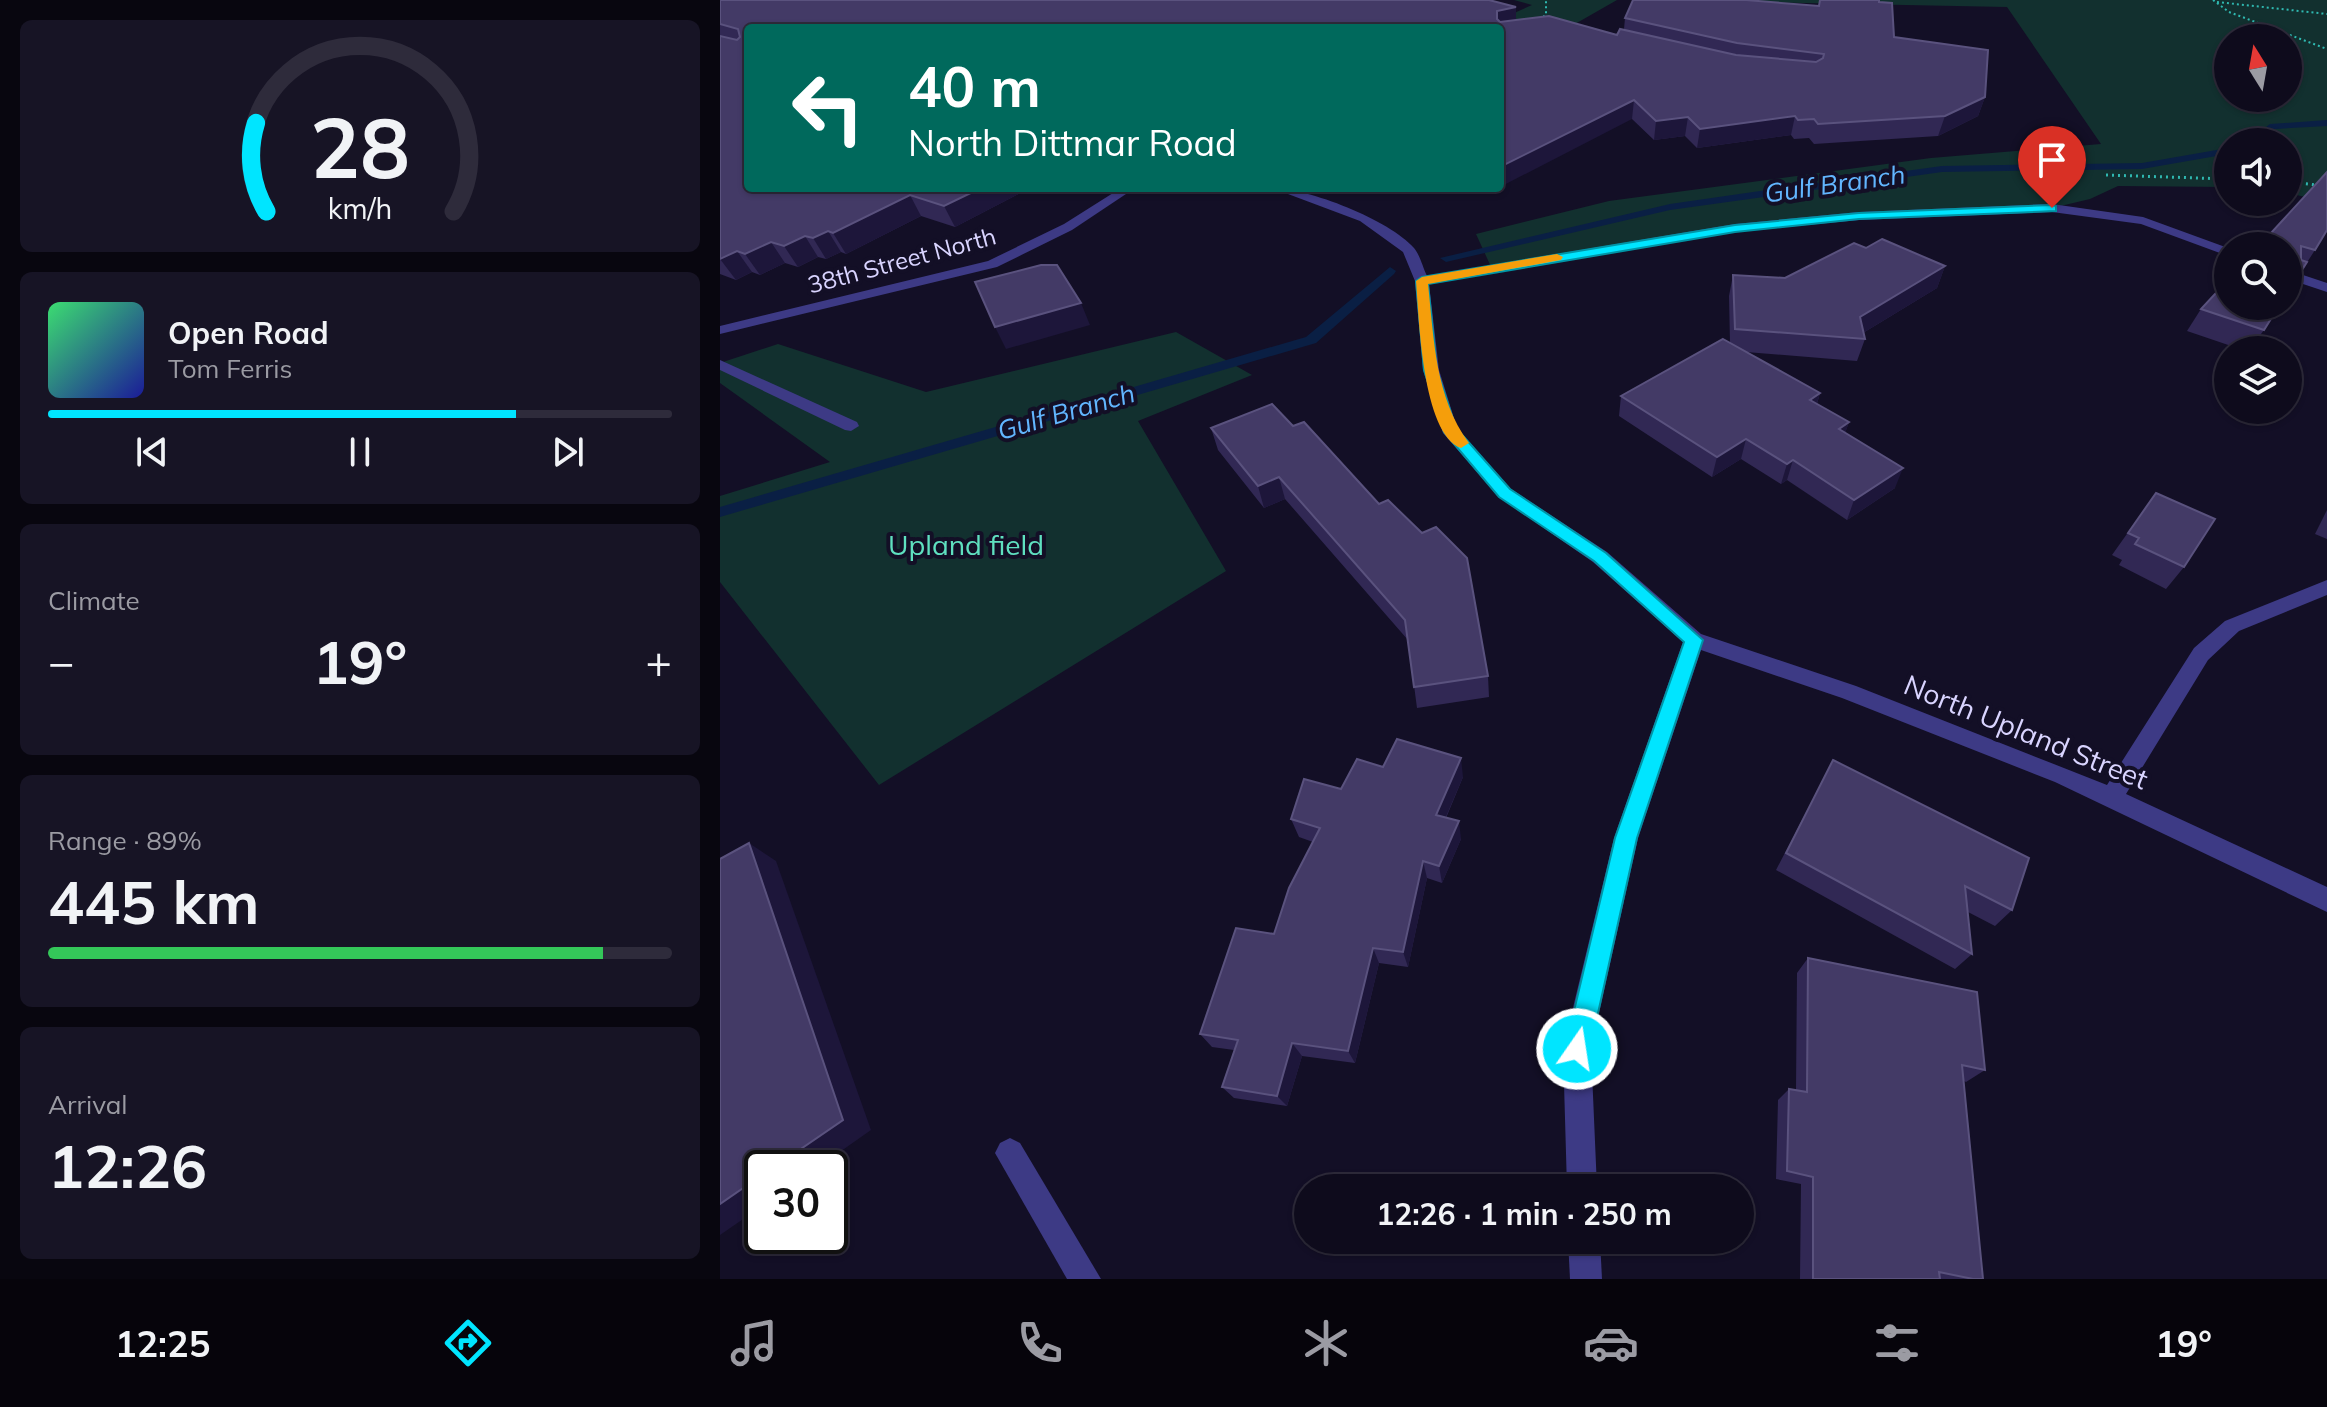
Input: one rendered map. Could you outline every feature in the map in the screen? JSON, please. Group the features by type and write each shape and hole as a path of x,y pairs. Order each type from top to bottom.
{"street":[{"name":"38th Street North","path":"720,330 992,264 1068,227 1123,192"},
{"path":"1289,192 1364,218 1409,250 1422,281 1431,370 1449,429 1505,493 1600,557 1694,640 1626,838 1577,1049 1581,1174"},
{"path":"1422,281 1735,228 1859,216 2039,209 2143,221 2214,247"},
{"path":"2302,279 2327,288"},
{"path":"720,364 851,426"},
{"path":"2111,798 2201,654 2232,626 2327,587"},
{"name":"North Upland Street","path":"1694,640 1864,698 2063,775 2327,900"},
{"path":"1010,1153 1085,1279"},
{"path":"1585,1254 1586,1279"}],"path":[{"path":"1535,27 1546,14 1546,0"},
{"path":"2214,1 2327,14"},
{"path":"2214,1 2229,12 2327,49"},
{"path":"2104,175 2214,179"},
{"path":"2302,183 2327,186"}],"green space":[{"path":"1514,0 1617,0 1568,28 1503,18 1532,5"},
{"path":"1646,0 2327,0 2327,202 2302,196 2302,128 2214,128 2214,187 2118,186 2090,199 2052,208 1859,216 1735,228 1492,269 1476,234 1609,201 1931,158 2101,144 2007,7"},
{"name":"Upland field","path":"1176,332 1252,375 1138,421 1226,571 879,785 720,582 720,496 830,462 720,383 720,363 778,344 926,392"}],"building":[{"path":"720,0 1489,0 1516,7 1497,11 1500,22 1549,16 1617,35 1620,29 1736,55 1816,62 1824,54 1737,43 1625,18 1633,0 1746,0 1819,6 1820,0 1879,0 1892,3 1894,37 1988,50 1985,97 1945,116 1818,124 1814,119 1798,120 1795,116 1700,129 1688,117 1656,121 1634,100 1504,165 1504,24 744,24 744,192 973,192 944,206 910,195 833,233 828,231 813,238 805,236 784,246 771,242 745,254 737,251 720,259 720,36 737,40 740,37 738,29 720,24"},
{"path":"2327,172 2327,230 2315,250 2302,246 2302,232 2272,232 2287,216 2302,216 2302,199"},
{"path":"1882,239 1945,266 1860,317 1865,339 1735,329 1733,275 1785,278 1854,243 1866,248"},
{"path":"1041,265 1057,265 1081,303 995,327 975,282"},
{"path":"2214,295 2214,313 2201,309"},
{"path":"2234,320 2270,320 2264,330"},
{"path":"1723,339 1820,393 1810,400 1849,422 1839,429 1903,468 1854,500 1793,460 1787,464 1746,439 1717,457 1621,396"},
{"path":"1272,404 1293,426 1304,422 1379,504 1388,500 1422,533 1436,527 1467,558 1488,676 1414,687 1405,620 1279,477 1258,486 1211,428"},
{"path":"2156,493 2215,519 2184,567 2135,544 2139,538 2128,533"},
{"path":"1397,739 1461,758 1436,815 1459,821 1439,866 1423,861 1403,952 1373,948 1348,1051 1292,1043 1277,1096 1222,1087 1238,1040 1200,1034 1236,928 1274,934 1289,888 1320,828 1291,819 1304,779 1341,789 1357,759 1383,767"},
{"path":"1833,760 2029,858 2012,910 1965,886 1972,954 1786,853"},
{"path":"749,843 843,1120 799,1150 744,1150 744,1187 720,1204 720,859"},
{"path":"1808,958 1977,992 1985,1070 1962,1065 1983,1279 1939,1272 1940,1279 1813,1279 1813,1177 1787,1171 1789,1089 1807,1092"}],"waterway":[{"name":"Gulf Branch","path":"2270,128 2327,123"},
{"name":"Gulf Branch","path":"1446,258 1670,207 1942,169 2142,166 2214,153"},
{"name":"Gulf Branch","path":"720,512 1311,340 1390,271"}],"slow traffic":[{"path":"1461,443 1449,429 1431,370 1422,281 1557,257"}],"route":[{"path":"1577,1049 1626,838 1694,640 1600,557 1505,493 1449,429 1431,370 1422,281 1735,228 1859,216 2052,208"}]}
